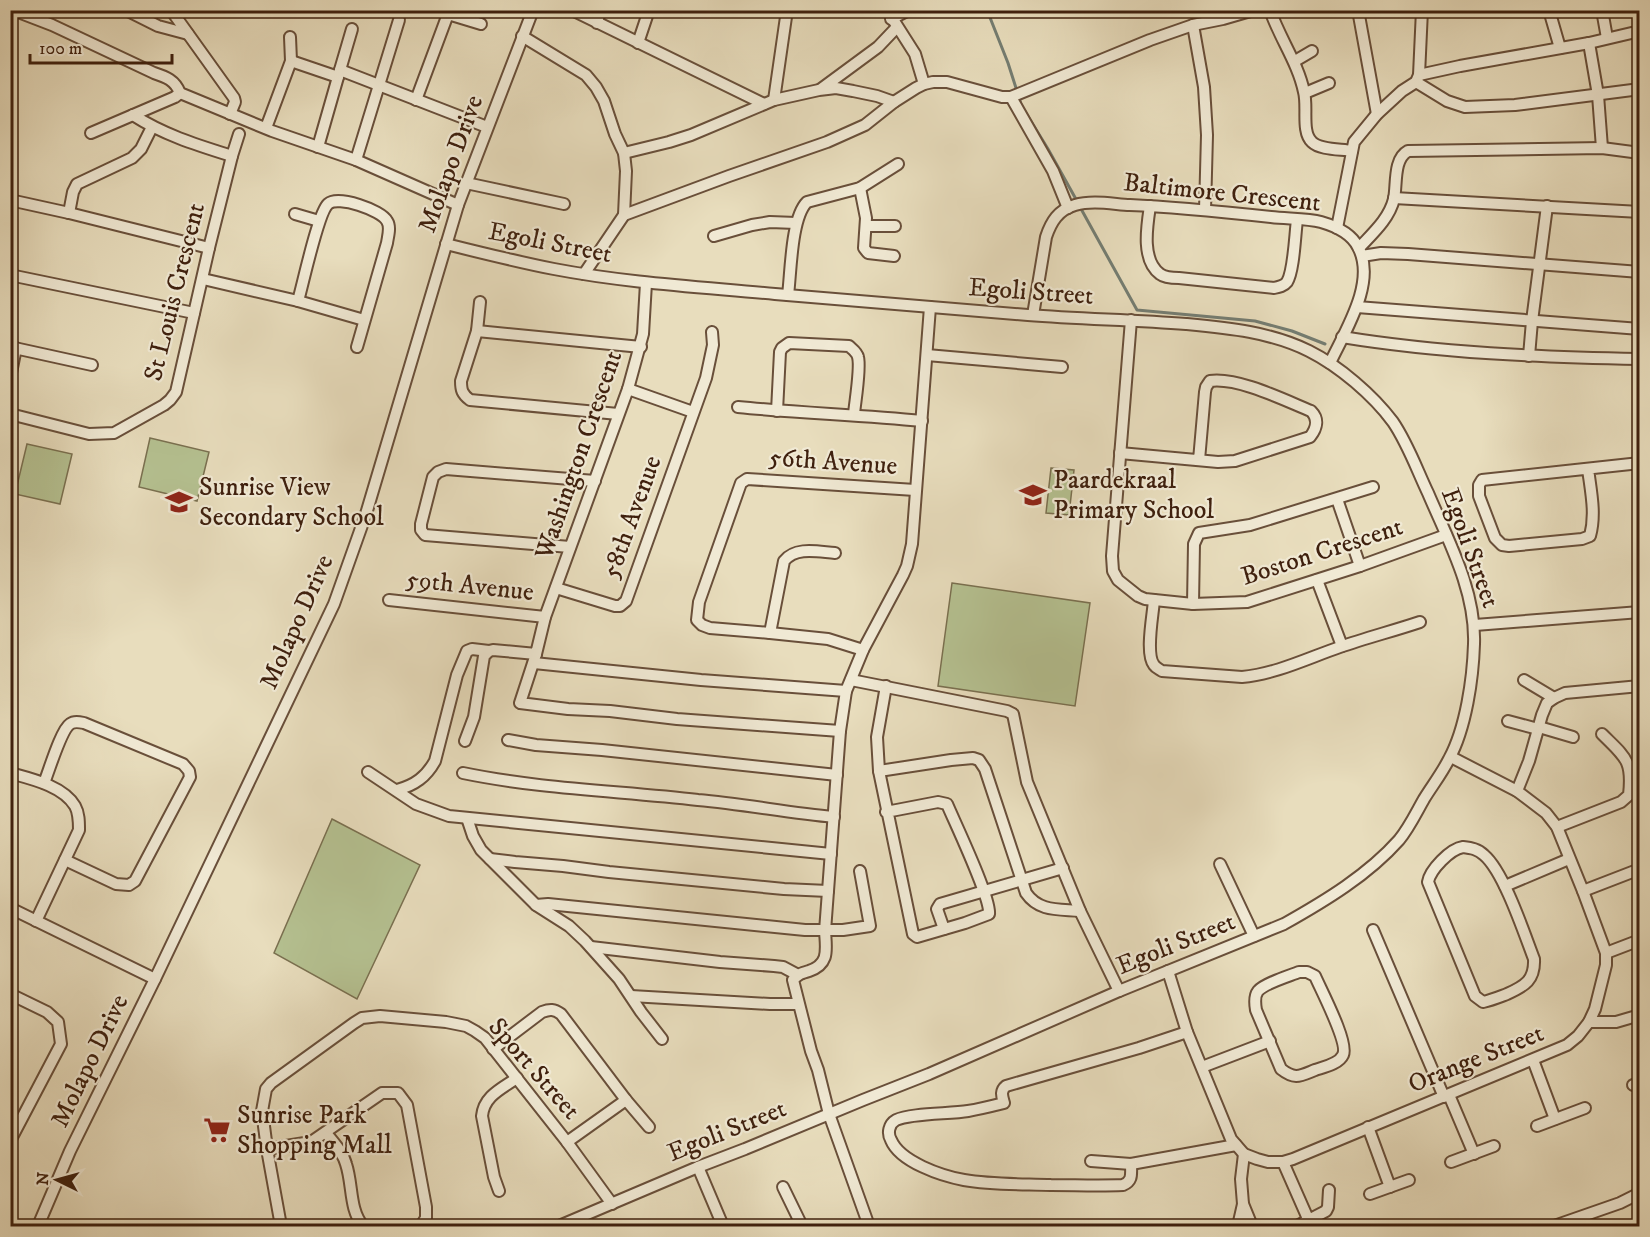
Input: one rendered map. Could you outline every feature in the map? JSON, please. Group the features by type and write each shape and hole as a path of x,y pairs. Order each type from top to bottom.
{"street":[{"path":"13,10 27,13 170,79 177,85 180,93 266,128 356,160 458,205"},
{"path":"126,10 158,26 188,34"},
{"path":"171,10 234,98 235,102 230,114"},
{"name":"Molapo Drive","path":"38,1227 70,1151 334,604 366,514 458,205 533,10"},
{"path":"572,10 638,43 769,102"},
{"path":"597,23 600,10"},
{"path":"638,43 649,10"},
{"path":"769,102 787,10"},
{"path":"819,90 878,47 892,19 909,10"},
{"path":"624,215 827,142 865,125 894,102 924,84 947,82 1002,97 1016,95 1134,46 1222,15 1254,10"},
{"path":"1270,10 1281,38 1294,61 1305,93 1306,134 1313,143 1352,151"},
{"path":"1358,10 1377,114"},
{"path":"1418,79 1422,10"},
{"path":"1549,10 1560,48"},
{"path":"1602,10 1607,39"},
{"path":"416,100 446,12 482,24"},
{"path":"892,19 915,54 924,84"},
{"path":"356,160 399,20"},
{"path":"1193,25 1204,87 1207,135 1205,210"},
{"path":"318,147 352,29"},
{"path":"1337,228 1354,142 1377,114 1418,79 1460,66 1640,32"},
{"path":"522,36 586,75 604,101 624,153 626,171 624,215 584,274"},
{"path":"266,128 291,61 290,37"},
{"path":"1589,43 1598,95 1602,148"},
{"path":"1294,61 1312,51"},
{"path":"291,61 379,86 487,127"},
{"path":"1418,79 1447,100 1465,107 1515,105 1640,89"},
{"path":"1305,93 1329,83"},
{"path":"624,153 691,135 769,102 819,90 844,89 894,102"},
{"path":"91,133 180,93"},
{"path":"1016,95 1070,207 1056,216 1050,225 1033,315"},
{"path":"133,115 152,128 232,156"},
{"path":"69,213 77,184 132,158 141,150 152,128"},
{"name":"St Louis Crescent","path":"10,414 89,434 114,433 170,400 176,392 209,248 239,134"},
{"path":"1330,363 1357,307 1363,281 1364,267 1361,252 1390,211 1401,157 1408,151 1602,148 1640,153"},
{"path":"788,295 796,223 807,202 860,188 898,164"},
{"path":"466,183 564,204"},
{"path":"860,188 866,218 864,248 868,253 894,256"},
{"path":"1394,198 1640,212"},
{"path":"10,200 209,248"},
{"path":"298,302 319,220 327,204 334,200 342,201 378,212 387,220 390,228 357,347"},
{"name":"Baltimore Crescent","path":"1070,207 1085,203 1150,206 1320,222 1347,233 1361,252"},
{"path":"1150,206 1147,228 1148,253 1159,274 1274,288 1282,286 1290,273 1297,220"},
{"path":"1529,356 1547,206"},
{"path":"295,214 319,220"},
{"path":"714,236 752,225 771,222 796,223"},
{"path":"866,226 895,226"},
{"name":"Egoli Street","path":"446,244 544,267 646,283 1033,315 1226,328 1287,342 1330,363 1359,385 1392,421 1408,448 1458,564 1475,625 1474,662 1469,698 1451,757 1401,837 1375,863 1307,912 1284,924 1119,991 929,1074 698,1167 559,1227"},
{"path":"1361,252 1640,272"},
{"path":"10,274 194,313"},
{"path":"203,279 364,320"},
{"name":"Washington Crescent","path":"646,283 641,346 628,389 545,617 535,659 520,703 568,710 610,711 677,719 840,731"},
{"path":"480,302 477,331 461,381 463,393 470,400 618,414"},
{"path":"868,1227 829,1114 818,1070 810,1052 793,980 798,975 818,968 825,957 840,731 846,691 863,650 907,566 912,544 930,307"},
{"path":"1357,307 1640,329"},
{"name":"Boston Crescent","path":"1131,320 1112,556 1113,571 1118,580 1138,596 1154,600 1193,603 1247,602 1360,566 1446,535"},
{"path":"477,331 641,346"},
{"name":"58th Avenue","path":"556,588 615,606 620,606 626,601 706,378 713,345 712,332"},
{"path":"1342,337 1529,356 1640,359"},
{"path":"777,411 780,352 789,342 849,346 855,351 858,365 854,414"},
{"path":"10,378 14,348 92,365"},
{"path":"927,355 1062,367"},
{"path":"1120,453 1218,462 1235,461 1310,437 1317,425 1316,417 1311,411 1260,390 1228,382 1210,381 1204,392 1199,460"},
{"path":"628,389 693,412"},
{"path":"738,407 854,414 922,421"},
{"path":"1588,469 1593,525 1590,536 1582,539 1509,546 1502,545 1495,538 1479,496 1479,485 1482,480 1640,463"},
{"path":"570,547 425,535 421,524 433,477 446,469 595,481"},
{"name":"56th Avenue","path":"863,650 828,639 710,628 697,620 699,602 741,483 747,479 915,490"},
{"path":"1193,603 1194,544 1199,533 1250,525 1373,488"},
{"path":"1337,499 1360,566"},
{"path":"770,633 784,561 788,556 805,551 835,553"},
{"path":"1317,580 1342,646"},
{"name":"59th Avenue","path":"389,600 545,617"},
{"path":"1154,600 1150,650 1154,667 1162,671 1254,676 1420,622"},
{"path":"1475,625 1640,612"},
{"path":"397,790 415,783 430,771 435,761 458,675 467,651 472,649 701,680 846,691"},
{"path":"465,741 477,700 484,657 489,651"},
{"path":"851,680 1013,714 1027,782 1080,911 1119,991"},
{"path":"1524,680 1554,698"},
{"path":"1517,791 1547,703 1565,693 1640,686"},
{"path":"886,687 877,737 879,771 886,812 913,934 917,937 988,914 989,908 984,891 947,804 938,802 886,812"},
{"path":"44,783 63,733 69,725 75,722 84,723 183,764 189,771 190,777 135,881 129,885 116,884 65,860"},
{"path":"1508,722 1573,737"},
{"path":"1557,827 1620,802 1629,795 1628,762 1602,734"},
{"path":"508,740 536,745 837,775"},
{"name":"Orange Street","path":"1283,1162 1567,1046 1589,1022 1595,1009 1606,965 1606,953 1557,827 1546,813 1517,791 1451,757"},
{"path":"879,771 973,758 979,760 985,769 1021,879 1031,901 1038,906 1052,909 1080,911"},
{"path":"368,772 416,804 449,816 831,854"},
{"path":"10,773 44,783 66,796 76,807 79,818 79,830 36,921"},
{"path":"463,773 577,789 697,800 834,817"},
{"path":"467,818 477,845 536,905 568,926 591,947 619,979 662,1039"},
{"path":"1463,846 1484,854 1495,867 1504,886 1534,959 1534,969 1529,981 1520,988 1484,1002 1475,996 1428,882 1429,876 1438,865 1463,846"},
{"path":"490,859 784,889 828,891"},
{"path":"1504,886 1569,859"},
{"path":"1220,864 1254,936"},
{"path":"944,929 937,909 940,904 1063,868"},
{"path":"1583,891 1640,869"},
{"path":"536,905 548,904 805,930 843,930 870,926 860,871"},
{"path":"10,908 155,979"},
{"path":"1373,930 1474,1154"},
{"path":"1606,953 1640,940"},
{"path":"591,947 774,966 798,975"},
{"path":"1168,971 1188,1032 1231,1139 1244,1154 1268,1162 1283,1162 1308,1221"},
{"path":"1299,972 1307,972 1315,976 1342,1035 1345,1049 1343,1056 1337,1062 1299,1077 1289,1076 1281,1069 1270,1041 1256,1010 1255,1000 1258,992 1265,986 1299,972"},
{"path":"10,994 46,1012 58,1022 61,1044 10,1141"},
{"path":"630,996 760,1004 798,1004"},
{"path":"493,1049 542,1012 556,1010 649,1127"},
{"path":"1589,1022 1616,1022 1640,1015"},
{"name":"Sport Street","path":"281,1227 262,1111 266,1089 271,1083 362,1018 380,1016 466,1026 485,1038 567,1142 612,1204"},
{"path":"1131,1164 1131,1179 1124,1185 1005,1184 963,1180 904,1157 895,1148 889,1137 889,1130 891,1124 897,1120 969,1111 1004,1103 1002,1094 1006,1086 1188,1032"},
{"path":"1203,1067 1270,1041"},
{"path":"1533,1060 1556,1119"},
{"path":"500,1191 494,1177 482,1116 483,1107 488,1099 517,1078"},
{"path":"267,1149 311,1142 382,1093 398,1093 407,1105 424,1196 426,1218 422,1227"},
{"path":"567,1142 626,1100"},
{"path":"1537,1126 1585,1108"},
{"path":"1368,1127 1390,1186"},
{"path":"326,1133 346,1163 357,1218 363,1227"},
{"path":"1091,1161 1131,1164 1236,1145"},
{"path":"1451,1162 1494,1146"},
{"path":"1244,1154 1241,1179 1243,1204 1252,1227"},
{"path":"698,1167 723,1227"},
{"path":"1370,1194 1408,1180"},
{"path":"783,1187 802,1227"},
{"path":"1297,1227 1326,1211 1329,1190"},
{"path":"1554,1227 1620,1203 1640,1193"},
{"path":"1238,1227 1243,1204"}],"green space":[{"path":"150,438 209,452 197,501 139,487"},
{"path":"27,444 72,454 60,504 15,494"},
{"path":"1051,468 1074,470 1069,515 1046,513"},
{"path":"952,583 1090,603 1075,706 938,686"},
{"path":"332,819 420,865 357,999 274,953"}],"waterway":[{"path":"987,10 1017,91"},
{"path":"1019,97 1021,105 1077,201"},
{"path":"1080,207 1137,310 1255,321 1292,331 1325,344"}],"place":[{"name":"Paardekraal Primary School","path":"1033,495"},
{"name":"Sunrise View Secondary School","path":"179,502"},
{"name":"Sunrise Park Shopping Mall","path":"217,1130"}]}
